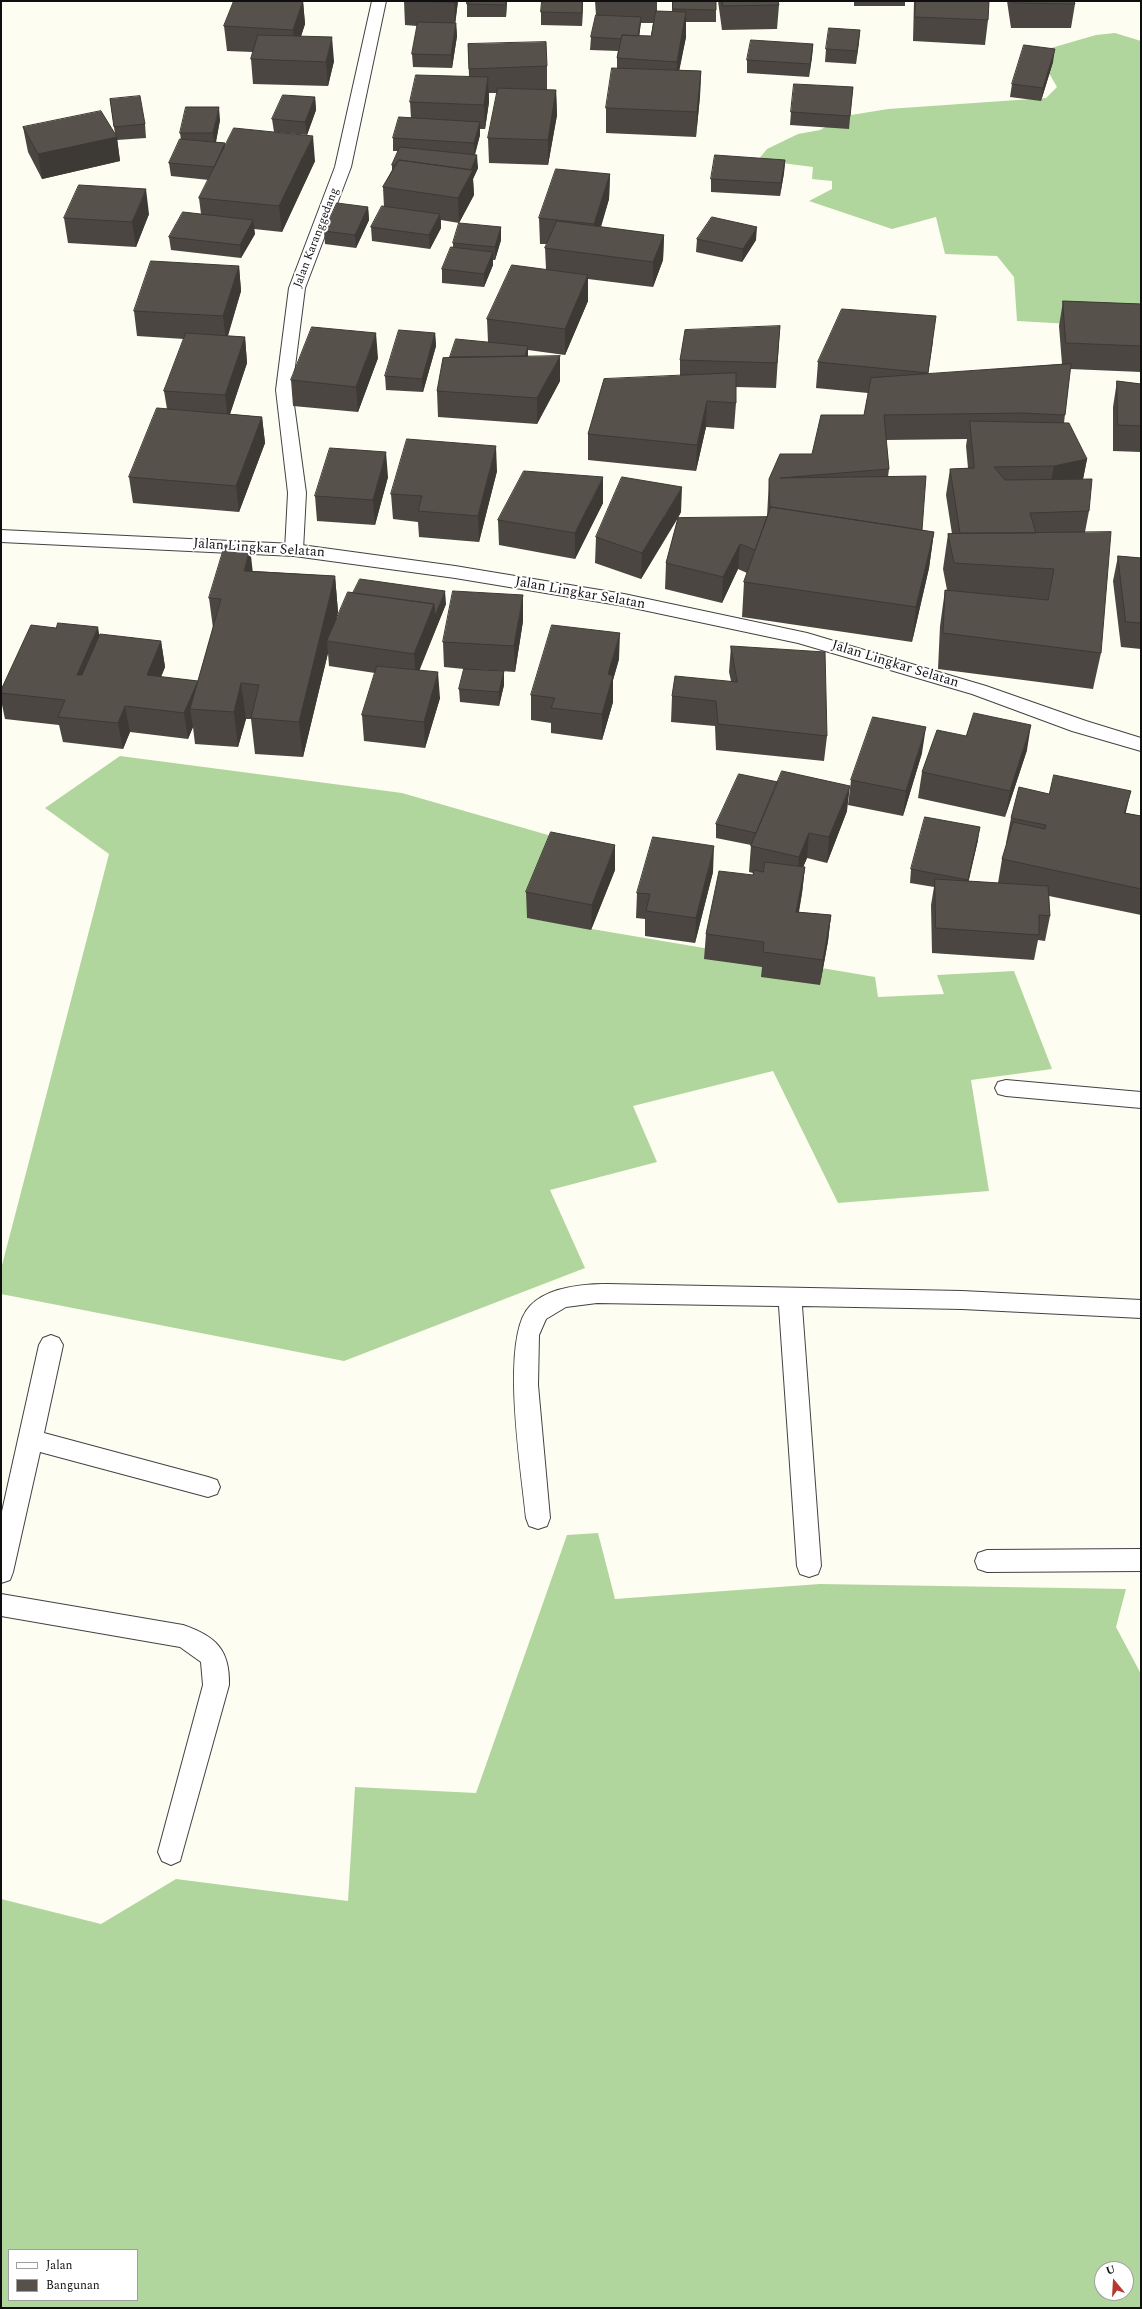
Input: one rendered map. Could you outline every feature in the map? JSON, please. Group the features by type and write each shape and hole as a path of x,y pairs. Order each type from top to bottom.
{"street":[{"name":"Jalan Karanggedang","path":"294,550 297,493 284,390 297,288 343,167 379,1"},
{"name":"Jalan Lingkar Selatan","path":"1,536 294,550 455,572 624,600 800,637 979,690 1079,726 1141,745"},
{"path":"1006,1088 1141,1100"},
{"path":"538,1518 526,1374 526,1344 532,1320 541,1309 560,1300 586,1293 962,1300 1141,1308"},
{"path":"790,1296 809,1566"},
{"path":"1,1572 51,1345"},
{"path":"30,1439 208,1487"},
{"path":"987,1561 1141,1560"},
{"path":"1,1605 183,1636 199,1642 211,1654 216,1663 216,1685 171,1852"}],"green space":[{"path":"1115,33 1141,41 1141,328 1017,321 1014,277 997,256 945,254 936,217 892,229 809,201 832,189 832,181 812,179 813,167 758,160 767,149 798,134 820,130 845,116 888,109 1046,98 1057,87 1039,56 1044,50 1096,35"},
{"path":"120,756 402,793 562,839 527,918 875,977 878,997 944,994 937,975 1014,971 1052,1069 971,1080 989,1191 838,1203 773,1071 633,1106 657,1162 550,1190 585,1268 344,1361 1,1294 1,1269 109,854 45,808"},
{"path":"598,1533 615,1599 820,1584 1126,1589 1116,1627 1141,1674 1141,2308 1,2308 1,1899 101,1924 176,1879 348,1901 355,1787 476,1793 567,1535"}],"building":[{"path":"234,1 303,1 293,30 224,26"},
{"path":"409,1 454,1 454,2"},
{"path":"467,1 506,1 506,5 467,4"},
{"path":"542,1 582,1 582,13 541,12"},
{"path":"673,1 716,1 716,10 673,9"},
{"path":"723,1 778,1 779,5 723,6"},
{"path":"916,1 989,1 988,20 915,17"},
{"path":"1014,1 1074,1 1075,4 1014,3"},
{"path":"656,11 686,12 677,62 617,58 622,35 651,36"},
{"path":"596,15 641,17 638,36 622,35 621,39 591,37"},
{"path":"418,22 456,23 451,55 412,54"},
{"path":"829,28 860,30 857,51 826,49"},
{"path":"258,35 332,37 326,62 251,59"},
{"path":"751,40 813,44 810,64 747,60"},
{"path":"546,42 547,66 469,69 468,44"},
{"path":"1024,45 1055,49 1043,88 1012,84"},
{"path":"612,68 701,71 697,112 606,108"},
{"path":"416,75 488,77 484,105 410,102"},
{"path":"794,84 853,87 850,116 791,112"},
{"path":"498,88 556,90 548,140 488,138"},
{"path":"283,95 315,97 305,122 272,119"},
{"path":"140,96 145,124 114,127 110,99"},
{"path":"186,107 219,107 213,133 180,133"},
{"path":"101,111 117,137 38,154 23,127"},
{"path":"399,117 480,122 474,143 393,138"},
{"path":"234,128 313,136 279,206 199,198"},
{"path":"180,139 225,143 214,167 169,163"},
{"path":"400,147 477,155 471,170 399,160 395,165 392,165"},
{"path":"715,155 785,160 781,183 711,179"},
{"path":"399,160 473,170 458,198 383,187"},
{"path":"556,169 610,174 594,224 539,218"},
{"path":"79,185 146,189 132,222 64,218"},
{"path":"337,203 368,207 355,235 324,231"},
{"path":"382,206 440,214 429,235 371,227"},
{"path":"183,212 253,220 240,245 169,237"},
{"path":"712,217 757,227 743,249 697,239"},
{"path":"557,221 664,235 653,262 545,248"},
{"path":"459,223 501,227 495,247 453,243"},
{"path":"451,247 493,252 484,274 442,269"},
{"path":"151,261 239,266 223,316 134,311"},
{"path":"512,265 588,275 565,329 487,319"},
{"path":"1063,301 1141,304 1141,346 1066,343"},
{"path":"842,309 936,316 928,373 818,362"},
{"path":"780,326 777,363 680,360 685,330"},
{"path":"312,327 376,333 356,387 291,380"},
{"path":"399,330 435,333 422,379 385,376"},
{"path":"186,333 245,337 225,395 164,391"},
{"path":"456,339 528,346 525,356 450,357"},
{"path":"560,356 537,398 437,391 443,358"},
{"path":"1071,364 1065,415 1021,413 884,415 889,469 780,478 926,476 922,530 771,507 770,509 769,479 780,454 812,454 821,415 864,415 871,378"},
{"path":"736,373 736,403 707,401 697,445 588,434 604,379"},
{"path":"1117,381 1141,384 1141,426 1118,425"},
{"path":"157,408 262,417 236,486 129,477"},
{"path":"970,421 1069,423 1087,459 1054,466 994,467 1005,480 1092,479 1089,511 1030,513 1036,533 960,533 950,469 974,468"},
{"path":"407,439 496,446 478,516 418,511 422,496 391,494"},
{"path":"330,448 386,452 373,500 315,496"},
{"path":"524,471 603,477 575,533 498,520"},
{"path":"622,477 682,487 642,553 596,537"},
{"path":"771,507 934,532 916,607 744,582"},
{"path":"767,517 755,550 740,544 723,577 666,563 678,518"},
{"path":"1111,532 1101,653 943,633 945,590 1048,600 1054,569 954,563 948,534"},
{"path":"225,545 250,547 244,571 335,576 299,722 251,718 259,685 241,683 234,712 190,709 221,599 209,598"},
{"path":"1118,556 1141,558 1141,623 1126,622"},
{"path":"360,579 445,591 435,616 434,604 353,593"},
{"path":"453,591 523,595 514,646 443,642"},
{"path":"348,592 434,604 414,654 327,641"},
{"path":"58,623 98,627 77,675 82,675 100,634 161,641 147,675 198,681 184,713 125,706 118,723 58,717 65,700 1,693 1,690 31,625 56,628"},
{"path":"552,625 620,633 608,674 613,676 602,714 551,708 555,698 531,695"},
{"path":"731,646 825,652 827,736 718,724 716,701 672,696 675,676 737,682"},
{"path":"377,666 438,672 424,722 362,715"},
{"path":"464,669 504,671 499,692 459,689"},
{"path":"974,713 1031,725 1010,791 922,772 937,730 966,736"},
{"path":"873,717 926,727 906,791 851,780"},
{"path":"782,771 850,786 829,837 809,833 799,857 751,846"},
{"path":"739,774 778,782 756,833 716,824"},
{"path":"1054,775 1131,791 1124,813 1141,816 1141,889 1002,859 1013,822 1045,829 1046,825 1011,818 1019,787 1049,794"},
{"path":"925,817 980,827 968,880 911,869"},
{"path":"551,832 615,845 592,905 526,892"},
{"path":"653,837 714,846 696,918 646,911 650,894 637,893"},
{"path":"765,862 805,867 796,912 831,915 823,960 763,952 764,942 706,934 719,871 753,875 754,870 763,872"},
{"path":"935,879 1048,886 1050,916 1039,915 1039,935 936,928"}]}
